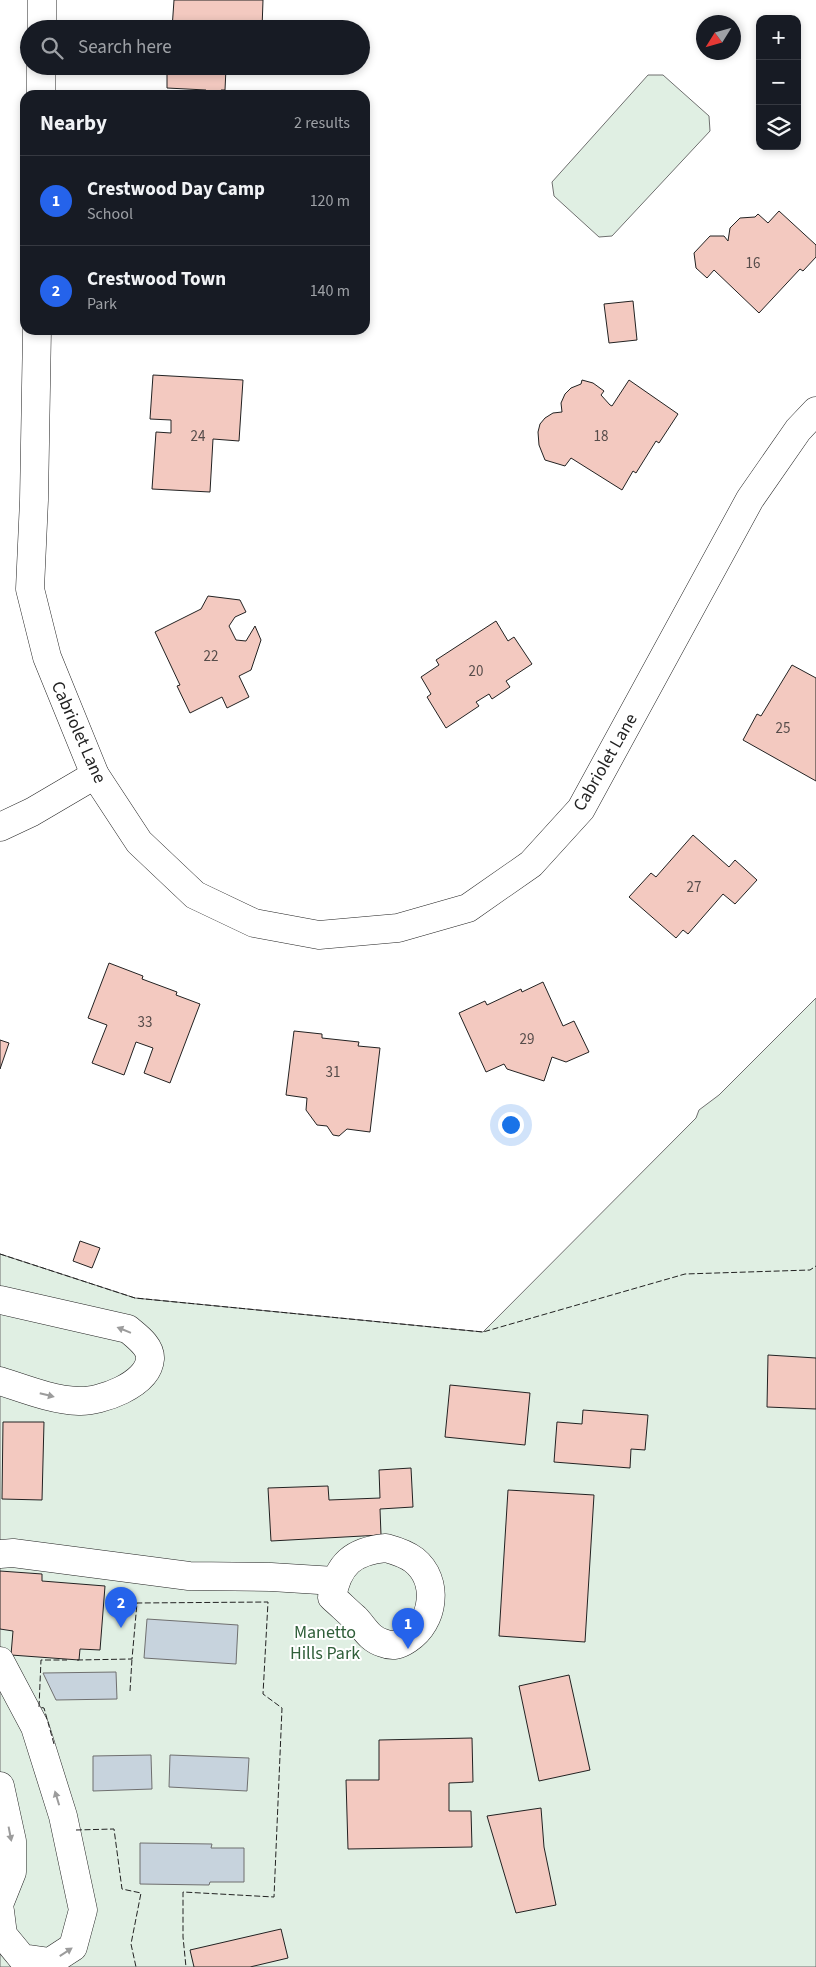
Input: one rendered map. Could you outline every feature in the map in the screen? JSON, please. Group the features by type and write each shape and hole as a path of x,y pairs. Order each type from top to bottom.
{"street":[{"path":"42,0 42,20"},
{"path":"41,75 41,90"},
{"name":"Cabriolet Lane","path":"37,335 34,500 30,589 47,657 95,775 139,842 195,896 254,923 319,935 398,928 468,908 531,864 581,809 750,499 798,430 816,411"},
{"path":"0,827 32,812 95,775"},
{"path":"0,1300 128,1329 144,1343 150,1357 148,1367 138,1379 119,1392 101,1398 79,1401 48,1396 0,1381"},
{"path":"0,1554 13,1554 189,1576 271,1576 335,1581"},
{"path":"0,1661 35,1727 63,1816 83,1910 73,1947 50,1962 22,1958 3,1936 0,1911"},
{"path":"0,1786 12,1841 12,1872 0,1902"}],"green space":[{"path":"648,75 663,75 709,116 710,131 612,236 599,237 554,196 552,182"},
{"name":"Manetto Hills Park","path":"816,998 816,1967 0,1967 0,1254 135,1298 483,1332 696,1118 699,1110 719,1095"}],"shaded area":[{"path":"147,1619 238,1625 236,1664 144,1658"},
{"path":"116,1672 117,1699 56,1700 43,1673"},
{"path":"151,1755 152,1789 93,1791 93,1756"},
{"path":"170,1755 249,1758 247,1791 169,1787"},
{"path":"140,1843 212,1844 211,1848 244,1848 244,1882 210,1882 209,1885 140,1884"}],"building":[{"path":"174,0 263,0 262,20 173,20"},
{"path":"167,75 226,75 225,90 167,88"},
{"path":"779,211 816,245 816,257 803,271 800,269 759,313 714,270 707,278 696,268 694,253 710,236 724,236 728,241 730,228 740,218 755,217 758,214 768,223"},
{"path":"633,301 637,340 609,343 604,304"},
{"path":"153,375 243,380 239,441 213,439 210,492 152,489 156,432 171,433 171,420 150,419"},
{"path":"582,380 593,383 604,391 601,395 612,406 629,380 678,414 659,443 656,441 636,473 633,471 622,490 571,458 565,466 545,460 539,445 538,432 540,424 553,413 562,412 561,403 565,394 571,388 581,384"},
{"path":"208,596 240,600 246,612 235,617 229,626 236,640 246,641 255,626 261,640 251,670 239,676 249,697 227,708 222,697 190,713 177,686 180,685 155,632 201,609"},
{"path":"496,621 508,641 514,637 532,664 506,681 510,687 492,699 489,694 476,702 479,706 446,728 427,697 431,694 421,677 439,665 436,660"},
{"path":"792,665 816,678 816,781 743,740 757,714 761,716"},
{"path":"693,835 729,867 735,860 757,880 735,904 723,894 688,934 683,930 676,938 629,897 651,873 656,877"},
{"path":"109,963 143,976 142,979 177,992 176,995 200,1004 170,1083 144,1073 153,1048 136,1042 124,1075 92,1063 107,1025 88,1018"},
{"path":"543,982 563,1026 574,1021 589,1052 566,1062 552,1057 544,1081 507,1069 504,1064 486,1072 459,1013 485,1001 487,1005 521,989 522,992"},
{"path":"294,1031 322,1034 322,1038 359,1042 358,1046 380,1048 370,1132 347,1129 339,1136 333,1135 327,1126 317,1125 306,1110 307,1098 286,1095"},
{"path":"0,1040 9,1043 0,1069"},
{"path":"80,1241 100,1248 92,1268 73,1261"},
{"path":"768,1355 816,1358 816,1409 767,1407"},
{"path":"450,1385 530,1393 525,1445 445,1437"},
{"path":"583,1410 648,1415 645,1450 631,1449 630,1468 554,1462 557,1422 582,1424"},
{"path":"3,1422 44,1422 42,1500 2,1499"},
{"path":"411,1468 413,1507 380,1509 381,1535 271,1541 268,1488 328,1486 329,1500 380,1498 379,1470"},
{"path":"508,1490 594,1495 585,1642 499,1636"},
{"path":"0,1571 42,1574 42,1581 105,1586 100,1650 80,1649 79,1660 11,1655 13,1631 0,1629"},
{"path":"569,1675 590,1770 539,1781 519,1686"},
{"path":"472,1738 473,1782 449,1783 449,1811 471,1811 472,1847 348,1849 346,1780 379,1780 379,1740"},
{"path":"541,1808 544,1847 556,1905 516,1913 487,1816"},
{"path":"281,1929 288,1958 250,1967 194,1967 190,1950"}],"fence":[{"path":"0,1254 135,1298 483,1332 685,1274 810,1270 816,1266"},
{"path":"77,1660 132,1659 137,1603 268,1602 263,1694 282,1708 274,1897 183,1892 183,1937 186,1967"},
{"path":"130,1691 132,1659"},
{"path":"54,1744 44,1708 39,1707 41,1660 67,1660"},
{"path":"76,1830 114,1829 122,1889 141,1893 131,1944 136,1967"}],"place":[{"name":"Crestwood Town","path":"121,1628"},
{"name":"Crestwood Day Camp","path":"408,1649"}]}
